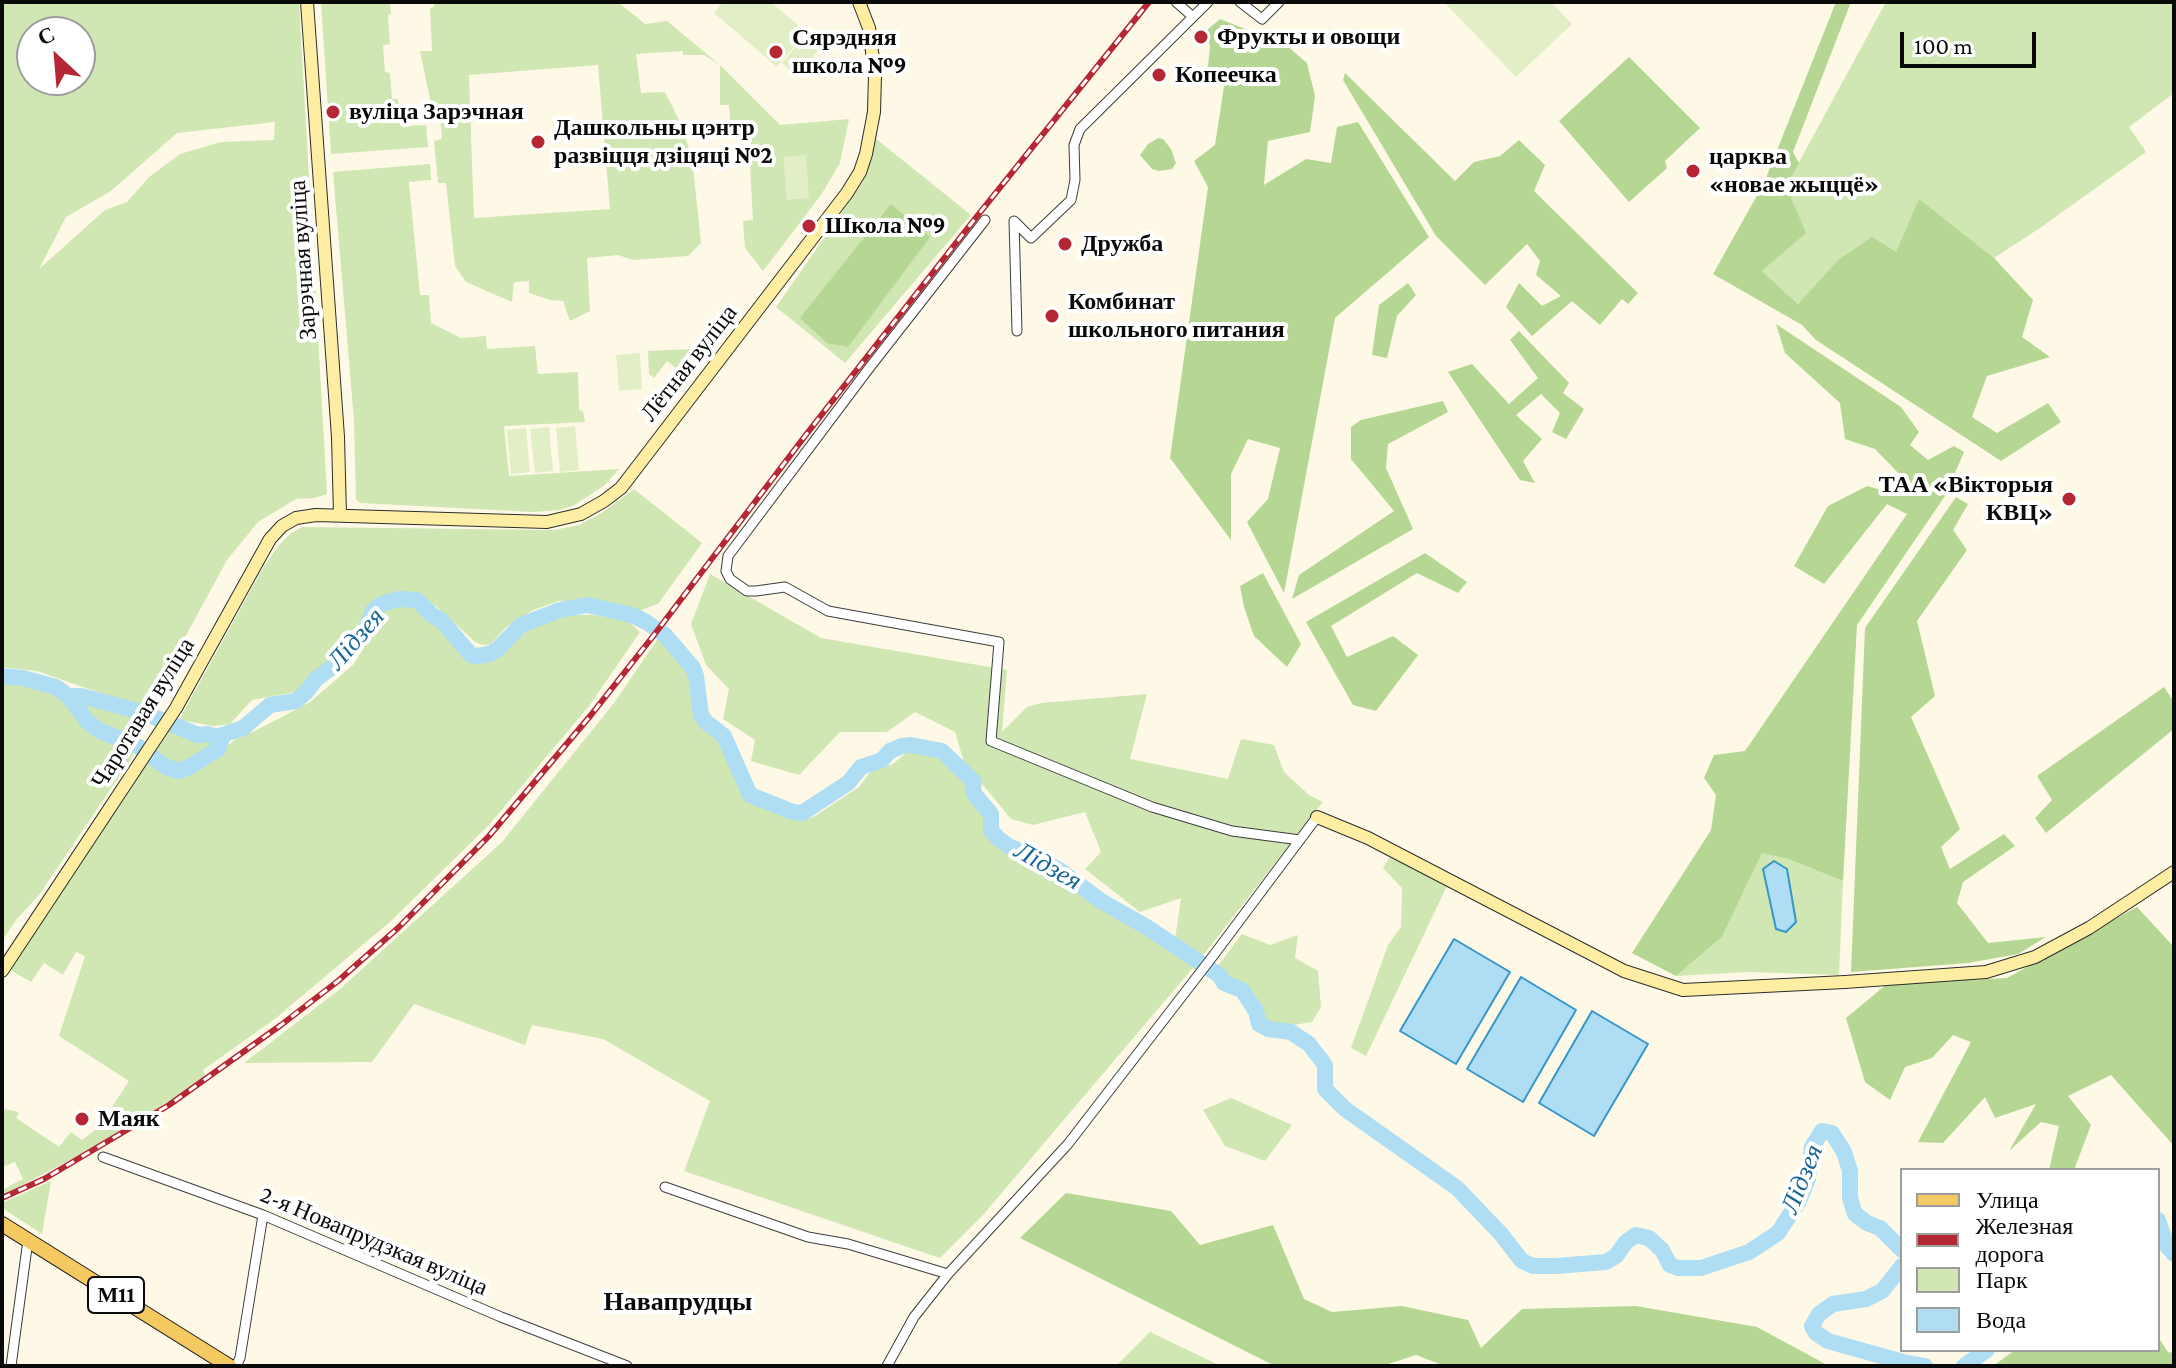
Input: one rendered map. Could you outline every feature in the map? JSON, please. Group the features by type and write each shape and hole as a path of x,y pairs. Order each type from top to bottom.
{"main road":[{"name":"М11","path":"2,1224 229,1366"}],"street":[{"name":"Зарэчная вуліца","path":"307,2 338,437 340,515"},
{"name":"Лётная вуліца","path":"340,515 547,522 581,514 621,488 860,172 874,112 875,75 869,28 859,2"},
{"path":"1176,2 1193,17"},
{"path":"1017,331 1014,221 1031,238 1071,200 1075,180 1074,145 1080,129 1208,2"},
{"path":"1240,2 1262,19 1279,2"},
{"path":"985,220 728,556 726,571 730,579 747,591 785,587 828,611 999,642 991,741 1152,807 1232,831 1300,840"},
{"name":"Чаротавая вуліца","path":"2,971 176,708 270,539 282,526 296,518 340,515"},
{"path":"887,1366 914,1317 948,1274 1068,1144 1317,817 1368,838 1624,971 1683,990 1986,972 2035,957 2089,928 2174,872"},
{"name":"2-я Новапрудзкая вуліца","path":"103,1157 263,1215 501,1317 627,1366"},
{"path":"665,1187 808,1237 848,1244 948,1274"},
{"path":"236,1366 240,1358 263,1215"},
{"path":"11,1366 28,1240"}],"green space":[{"path":"2,2 299,2 327,494 296,499 258,522 227,560 146,709 37,671 2,667","holes":["275,122 274,140 221,142 180,154 149,177 127,202 105,210 39,269 66,217 111,191 177,133"]},
{"path":"321,2 390,2 390,44 383,45 385,72 390,73 392,99 398,99 400,126 426,125 428,147 331,154"},
{"path":"434,2 618,2 645,24 667,21 720,65 704,55 683,55 683,51 636,54 641,93 665,92 680,122 692,157 701,243 688,256 633,260 618,255 587,258 590,311 570,321 563,301 529,293 529,281 514,282 512,302 466,282 455,266 446,183 438,183 434,141 442,139 439,104 431,104 420,51 432,51 430,8 434,7","holes":["598,65 610,209 474,218 469,75"]},
{"path":"723,2 771,2 806,32 777,67 714,13"},
{"path":"1444,2 1551,2 1572,24 1516,77"},
{"path":"1836,2 1851,2 1793,152 1799,163 1786,186 1806,233 1762,271 1798,304 1838,260 1872,237 1896,252 1919,199 1994,258 2033,300 2022,337 2050,357 1987,376 1972,417 1997,433 2048,403 2061,422 2001,461 1816,340 1802,325 1713,274 1764,183"},
{"path":"1886,2 2174,2 2174,93 2129,127 2146,152 1994,258 1919,200 1896,253 1838,260 1798,304 1762,271 1805,233 1786,186"},
{"path":"1220,19 1286,45 1307,63 1315,96 1310,132 1268,141 1264,185 1306,159 1331,163 1337,127 1358,122 1429,237 1335,318 1284,593 1247,522 1268,499 1280,448 1248,439 1231,474 1231,540 1170,458 1208,187 1194,161 1215,145 1225,80 1207,77 1210,46 1206,31"},
{"path":"803,38 818,51 797,76 782,63"},
{"path":"1629,57 1700,128 1665,161 1667,168 1629,202 1559,121"},
{"path":"720,65 780,125 849,119 840,163 821,195 763,271 745,248 743,221 753,220 750,165 742,165 740,135 731,135 729,105 720,105"},
{"path":"1345,73 1455,181 1474,162 1500,156 1519,140 1545,165 1534,191 1638,293 1628,304 1622,299 1600,325 1572,301 1532,336 1506,307 1519,283 1542,306 1561,296 1536,275 1540,261 1527,244 1485,285 1436,236 1343,80"},
{"path":"875,138 971,215 845,363 776,307 863,182"},
{"path":"1158,138 1163,139 1171,149 1176,163 1172,169 1152,169 1140,155 1148,144"},
{"path":"806,155 809,198 787,200 783,157"},
{"path":"430,164 431,180 409,182 420,295 429,295 431,323 461,338 486,336 487,349 535,346 538,374 578,372 579,410 583,411 585,422 504,426 509,476 619,469 605,485 573,506 533,512 360,503 356,499 354,420 333,172"},
{"path":"891,204 930,237 848,347 827,343 800,318"},
{"path":"1408,283 1416,295 1397,316 1387,358 1372,355 1379,305"},
{"path":"1776,324 1901,407 1919,432 1910,445 1928,460 1954,446 1964,452 1945,496 1857,625 1843,881 1788,859 1762,853 1722,937 1676,976 1632,953 1711,830 1716,795 1704,778 1714,755 1745,751 1907,514 1887,504 1824,584 1794,566 1828,506 1867,486 1892,493 1906,481 1875,449 1845,439 1840,403 1785,353"},
{"path":"1519,331 1569,383 1563,393 1584,409 1566,439 1552,432 1560,413 1541,394 1516,415 1542,439 1523,461 1535,483 1520,480 1448,372 1472,364 1509,404 1538,378 1510,340"},
{"path":"714,348 683,388 669,378 676,368 667,361 654,378 649,374 648,351"},
{"path":"640,353 642,389 619,391 616,355"},
{"path":"1443,401 1448,412 1388,444 1386,468 1413,529 1292,599 1299,575 1394,511 1351,459 1351,427 1361,420"},
{"path":"575,426 579,470 560,472 556,428"},
{"path":"549,427 553,471 535,473 530,429"},
{"path":"526,428 530,472 511,474 507,430"},
{"path":"634,489 702,543 658,604 639,611 592,601 559,601 533,610 505,628 491,644 483,645 475,642 437,607 419,597 404,593 382,597 367,610 339,652 295,692 252,700 230,724 214,726 179,720 263,568 278,546 302,527 554,530 579,525 602,513"},
{"path":"1956,497 1968,504 1953,530 1967,550 1917,621 1935,696 1911,717 1960,829 1941,847 1950,869 2004,834 2015,846 1963,882 1957,903 1988,943 2046,937 2018,954 1968,963 1851,972 1865,628"},
{"path":"1425,553 1467,582 1458,593 1417,573 1331,626 1347,657 1393,636 1418,655 1376,711 1353,705 1306,622"},
{"path":"1263,573 1301,644 1287,667 1254,636 1244,607 1240,586"},
{"path":"710,574 821,638 1007,670 1002,732 1027,707 1041,703 1147,694 1130,759 1228,779 1241,739 1274,745 1284,772 1309,795 1323,802 1197,963 983,1215 940,1258 684,1171 710,1101 603,1039 532,1025 525,1045 414,1004 372,1062 244,1063 340,989 502,842 614,703 659,637 690,669 702,717 721,735 734,756 747,796 804,820 859,787 871,771 893,764 907,752 948,758 968,779 976,801 989,812 990,830 997,840 1007,848 1033,858 1100,905 1174,946 1181,898 1140,912 1085,869 1101,852 1085,812 1033,825 1011,819 964,762 955,732 915,712 887,732 840,732 799,775 751,761 755,740 723,719 729,689 706,665 691,624"},
{"path":"405,604 430,616 472,659 498,655 539,622 562,615 594,615 628,621 640,632 589,706 489,825 391,921 276,1018 203,1070 206,1077 111,1138 2,1196 2,1190 23,1179 15,1162 2,1167 2,1118 5,1109 19,1112 16,1118 59,1147 71,1132 82,1140 98,1128 129,1081 59,1036 85,956 76,952 63,975 44,963 31,982 12,971 80,860 148,762 158,770 184,776 240,736 310,702 354,664 387,607"},
{"path":"2,680 54,691 66,698 95,735 135,749 39,895 2,941"},
{"path":"2164,687 2174,702 2174,729 2046,833 2035,818 2052,800 2037,776"},
{"path":"81,699 146,718 133,739 84,710"},
{"path":"171,728 198,737 220,739 215,747 190,764 178,768 154,754"},
{"path":"1762,853 1788,859 1843,881 1839,975 1748,972 1676,976 1722,937"},
{"path":"1392,854 1448,884 1366,1056 1351,1048 1388,945 1401,927 1402,888 1383,868"},
{"path":"2137,907 2174,947 2174,1146 2111,1075 2068,1096 2091,1125 2075,1168 2049,1168 2059,1126 2041,1122 2009,1151 2036,1104 1995,1118 1985,1097 1943,1143 1918,1142 1971,1042 1953,1035 1932,1058 1905,1067 1890,1100 1865,1082 1846,1018 1887,984 2007,978"},
{"path":"1242,934 1270,945 1298,935 1295,958 1318,971 1321,1007 1312,1022 1268,1029 1259,1024 1256,1011 1242,990 1224,983 1214,971"},
{"path":"1231,1098 1292,1125 1265,1161 1225,1146 1203,1110"},
{"path":"51,1181 42,1234 2,1208 2,1203"},
{"path":"1066,1193 1171,1211 1200,1245 1273,1225 1304,1299 1332,1312 1402,1306 1468,1320 1481,1348 1522,1309 1636,1306 1757,1327 1829,1366 1445,1366 1416,1355 1382,1366 1275,1366 1020,1238"},
{"path":"1150,1332 1221,1366 1116,1366"},
{"path":"2160,1340 2168,1352 2174,1353 2174,1366 1993,1366 2012,1352 2160,1352"}],"water":[{"path":"1774,861 1787,869 1796,922 1786,932 1776,929 1763,869"},
{"path":"1454,939 1510,972 1456,1064 1400,1031"},
{"path":"1521,977 1576,1010 1523,1102 1467,1069"},
{"path":"1592,1011 1648,1044 1594,1136 1539,1103"}],"waterway":[{"name":"Лідзея","path":"2,676 56,687 68,696 81,696 142,712 198,735 216,737 243,728 270,705 296,701 316,679 339,662 365,629 373,611 388,602 417,600 441,620 471,655 477,656 497,650 521,625 560,610 587,605 632,615 665,635 693,668 701,715 724,736 750,795 802,813 848,783 861,767 882,760 890,751 911,745 942,751 974,782 975,795 991,814 991,831 999,839 1058,869 1101,901 1219,975 1224,983 1242,990 1256,1011 1259,1024 1268,1029 1291,1032 1309,1044 1325,1065 1325,1089 1345,1109 1457,1188 1522,1261 1533,1266 1606,1262 1636,1235 1649,1238 1662,1250 1670,1265 1678,1268 1701,1268 1749,1252 1778,1233 1799,1201 1808,1179 1812,1147 1822,1131 1832,1133 1844,1152 1850,1171 1850,1198 1855,1214 1880,1228 1900,1248"},
{"path":"68,696 88,722 100,731 136,745 166,767 179,771 218,749 223,736"},
{"name":"Лідзея","path":"2160,1226 2167,1246 2174,1254"},
{"name":"Лідзея","path":"1900,1268 1882,1291 1866,1299 1833,1304 1819,1314 1812,1326 1828,1341 1925,1366"},
{"name":"Лідзея","path":"1964,1366 1984,1352"}],"railway":[{"path":"2,1198 44,1179 169,1105 281,1025 338,981 398,928 489,836 591,715 974,220 1149,2"}],"place":[{"name":"Фрукты и овощи","path":"1201,37"},
{"name":"Сярэдняя школа №9","path":"776,52"},
{"name":"Копеечка","path":"1159,75"},
{"name":"вуліца Зарэчная","path":"333,112"},
{"name":"Дашкольны цэнтр развіцця дзіцяці №2","path":"538,142"},
{"name":"царква «новае жыццё»","path":"1693,171"},
{"name":"Школа №9","path":"809,226"},
{"name":"Дружба","path":"1065,244"},
{"name":"Комбинат школьного питания","path":"1052,316"},
{"name":"ТАА «Вікторыя КВЦ»","path":"2069,499"},
{"name":"Маяк","path":"82,1119"}],"district":[{"name":"Навапрудцы","path":"678,1302"}]}
